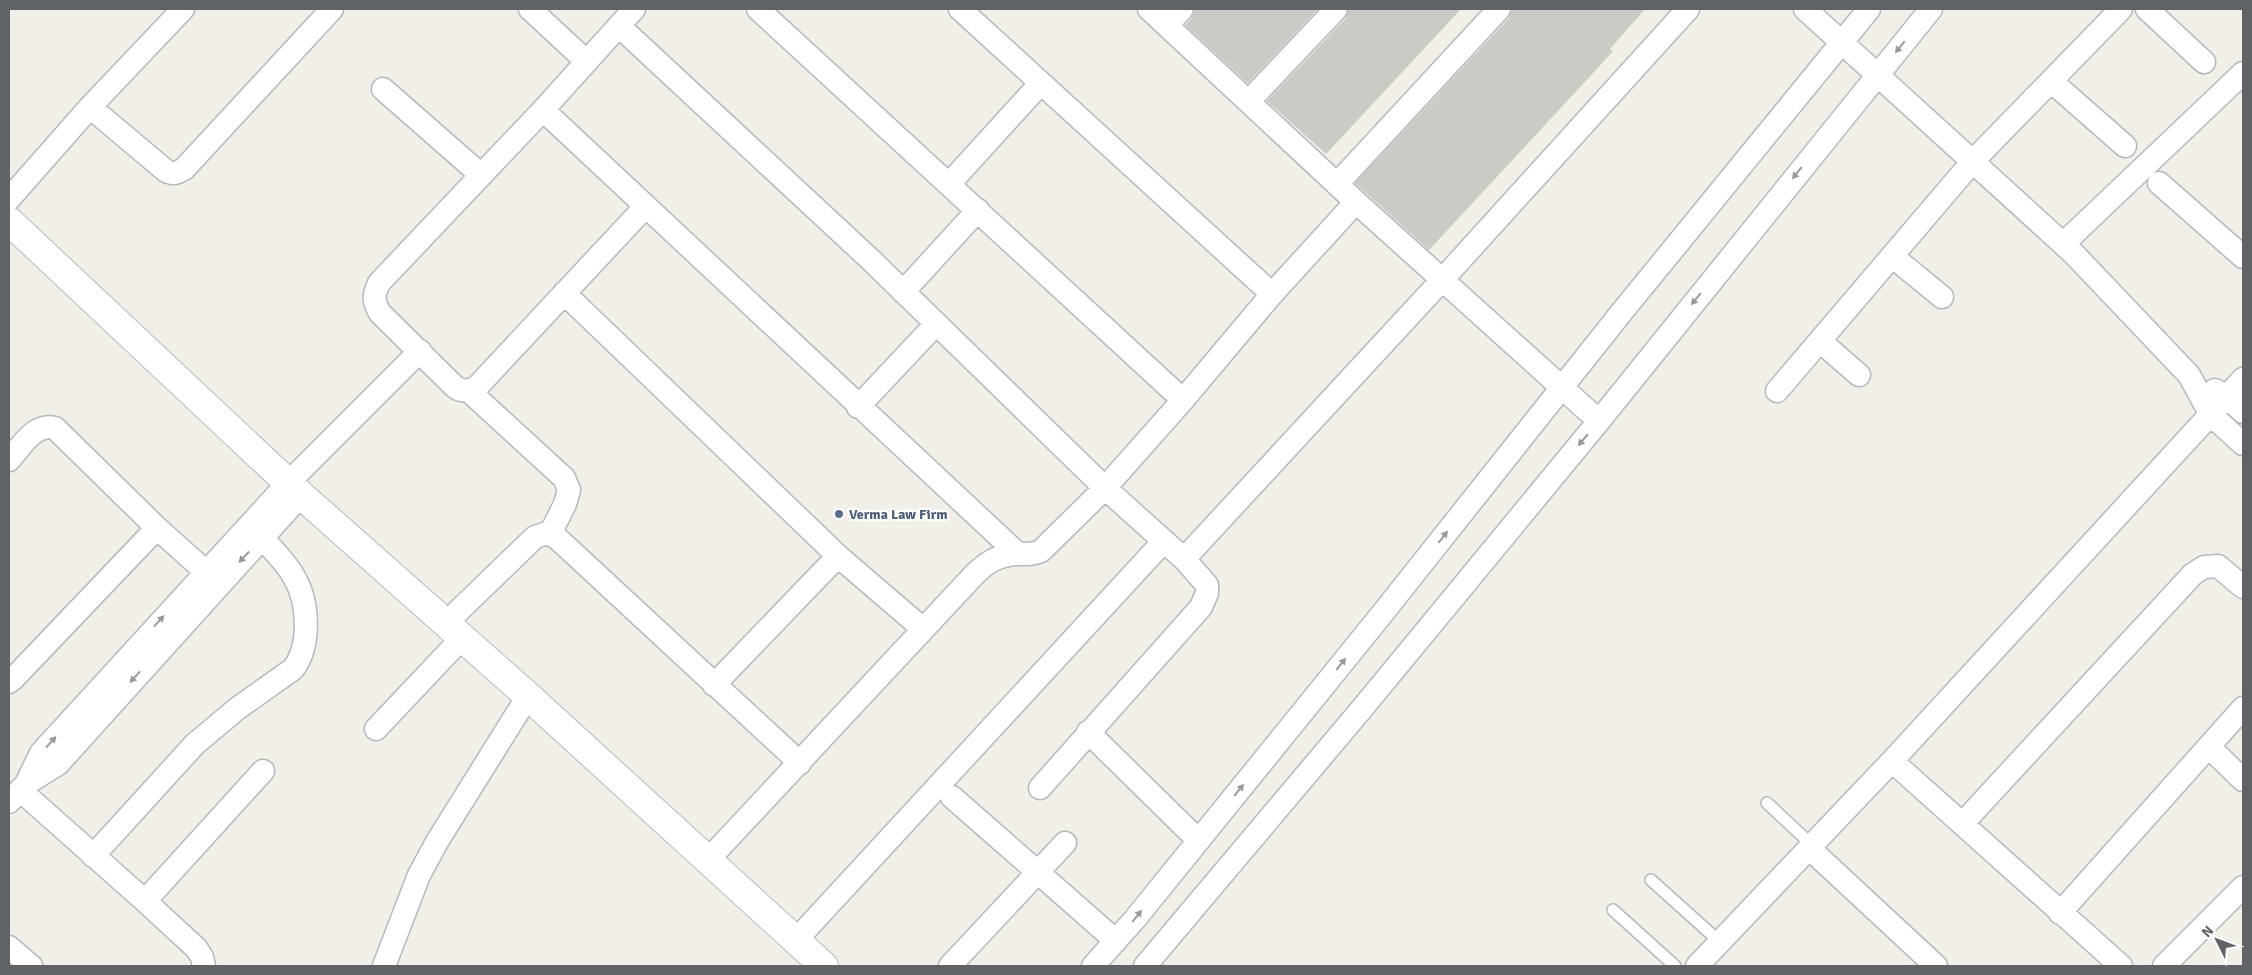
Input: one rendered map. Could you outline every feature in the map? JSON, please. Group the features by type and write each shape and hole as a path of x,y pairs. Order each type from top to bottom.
{"street":[{"path":"9,199 90,107 183,9"},
{"path":"90,107 166,172 178,173 184,169 332,9"},
{"path":"530,9 586,61"},
{"path":"634,9 543,110 379,283 374,294 374,302 380,313 458,390 470,391 476,388 645,207"},
{"path":"758,9 1183,400"},
{"path":"960,9 1272,294"},
{"path":"1149,9 1356,202 1599,421"},
{"path":"1166,25 1182,9"},
{"path":"1249,101 1336,9"},
{"path":"1337,184 1499,9"},
{"path":"1184,559 1442,280 1688,9"},
{"path":"1805,9 1841,44 1878,75 2063,244 2189,375 2211,415 2243,444"},
{"path":"1093,966 1389,606 1562,387 1869,9"},
{"path":"1145,966 1365,705 1599,421 1931,9"},
{"path":"1777,391 1973,161 2121,9"},
{"path":"2147,9 2204,62"},
{"path":"619,26 903,292 1104,488 1184,559 1207,585 1207,593 1201,607 1040,788"},
{"path":"2050,81 2125,146"},
{"path":"949,184 1040,84"},
{"path":"2063,244 2238,86"},
{"path":"383,89 481,175"},
{"path":"543,110 858,407 1018,554"},
{"path":"2159,183 2243,257"},
{"path":"707,862 984,564 1003,556 1028,555 1041,551 1104,488 1183,400 1272,294 1356,202"},
{"path":"903,292 978,210"},
{"path":"9,221 294,489 528,696 707,862 797,939 824,966"},
{"path":"1892,256 1942,297"},
{"path":"564,293 838,556 923,629"},
{"path":"858,407 936,324"},
{"path":"1820,341 1859,375"},
{"path":"204,966 202,957 196,948 145,901 18,792 41,753 212,578 420,351"},
{"path":"2189,375 2227,397 2243,412"},
{"path":"1697,966 1892,761 2243,379"},
{"path":"470,391 564,478 569,490 565,504 550,534"},
{"path":"9,460 36,430 45,426 55,428 157,528 212,578"},
{"path":"212,578 262,538 294,489"},
{"path":"9,682 14,679 157,528"},
{"path":"376,730 454,630 534,537 540,534 550,534 557,538 800,763"},
{"path":"93,856 195,744 238,708 293,669 299,661 304,650 306,627 302,597 294,577 262,538"},
{"path":"797,939 1164,541"},
{"path":"714,685 838,556"},
{"path":"1962,824 2193,574 2204,567 2218,566 2243,587"},
{"path":"384,966 419,876 438,840 528,696"},
{"path":"2060,913 2243,708"},
{"path":"1088,732 1198,840"},
{"path":"2209,748 2243,780"},
{"path":"1892,761 2121,966"},
{"path":"145,901 263,771"},
{"path":"952,797 1036,873 1116,940"},
{"path":"950,966 1065,843"},
{"path":"1811,847 1936,966"},
{"path":"2164,966 2243,888"},
{"path":"9,947 31,966"}],"lane":[{"path":"1767,803 1811,847"},
{"path":"1651,880 1720,942"},
{"path":"1613,910 1675,966"}],"building":[{"path":"1195,9 1318,9 1248,83 1185,25 1192,18"},
{"path":"1349,9 1461,9 1326,154 1267,101 1346,18"},
{"path":"1512,9 1645,9 1610,49 1613,51 1429,250 1355,183 1509,18"}],"place":[{"name":"Verma Law Firm","path":"839,514"}]}
